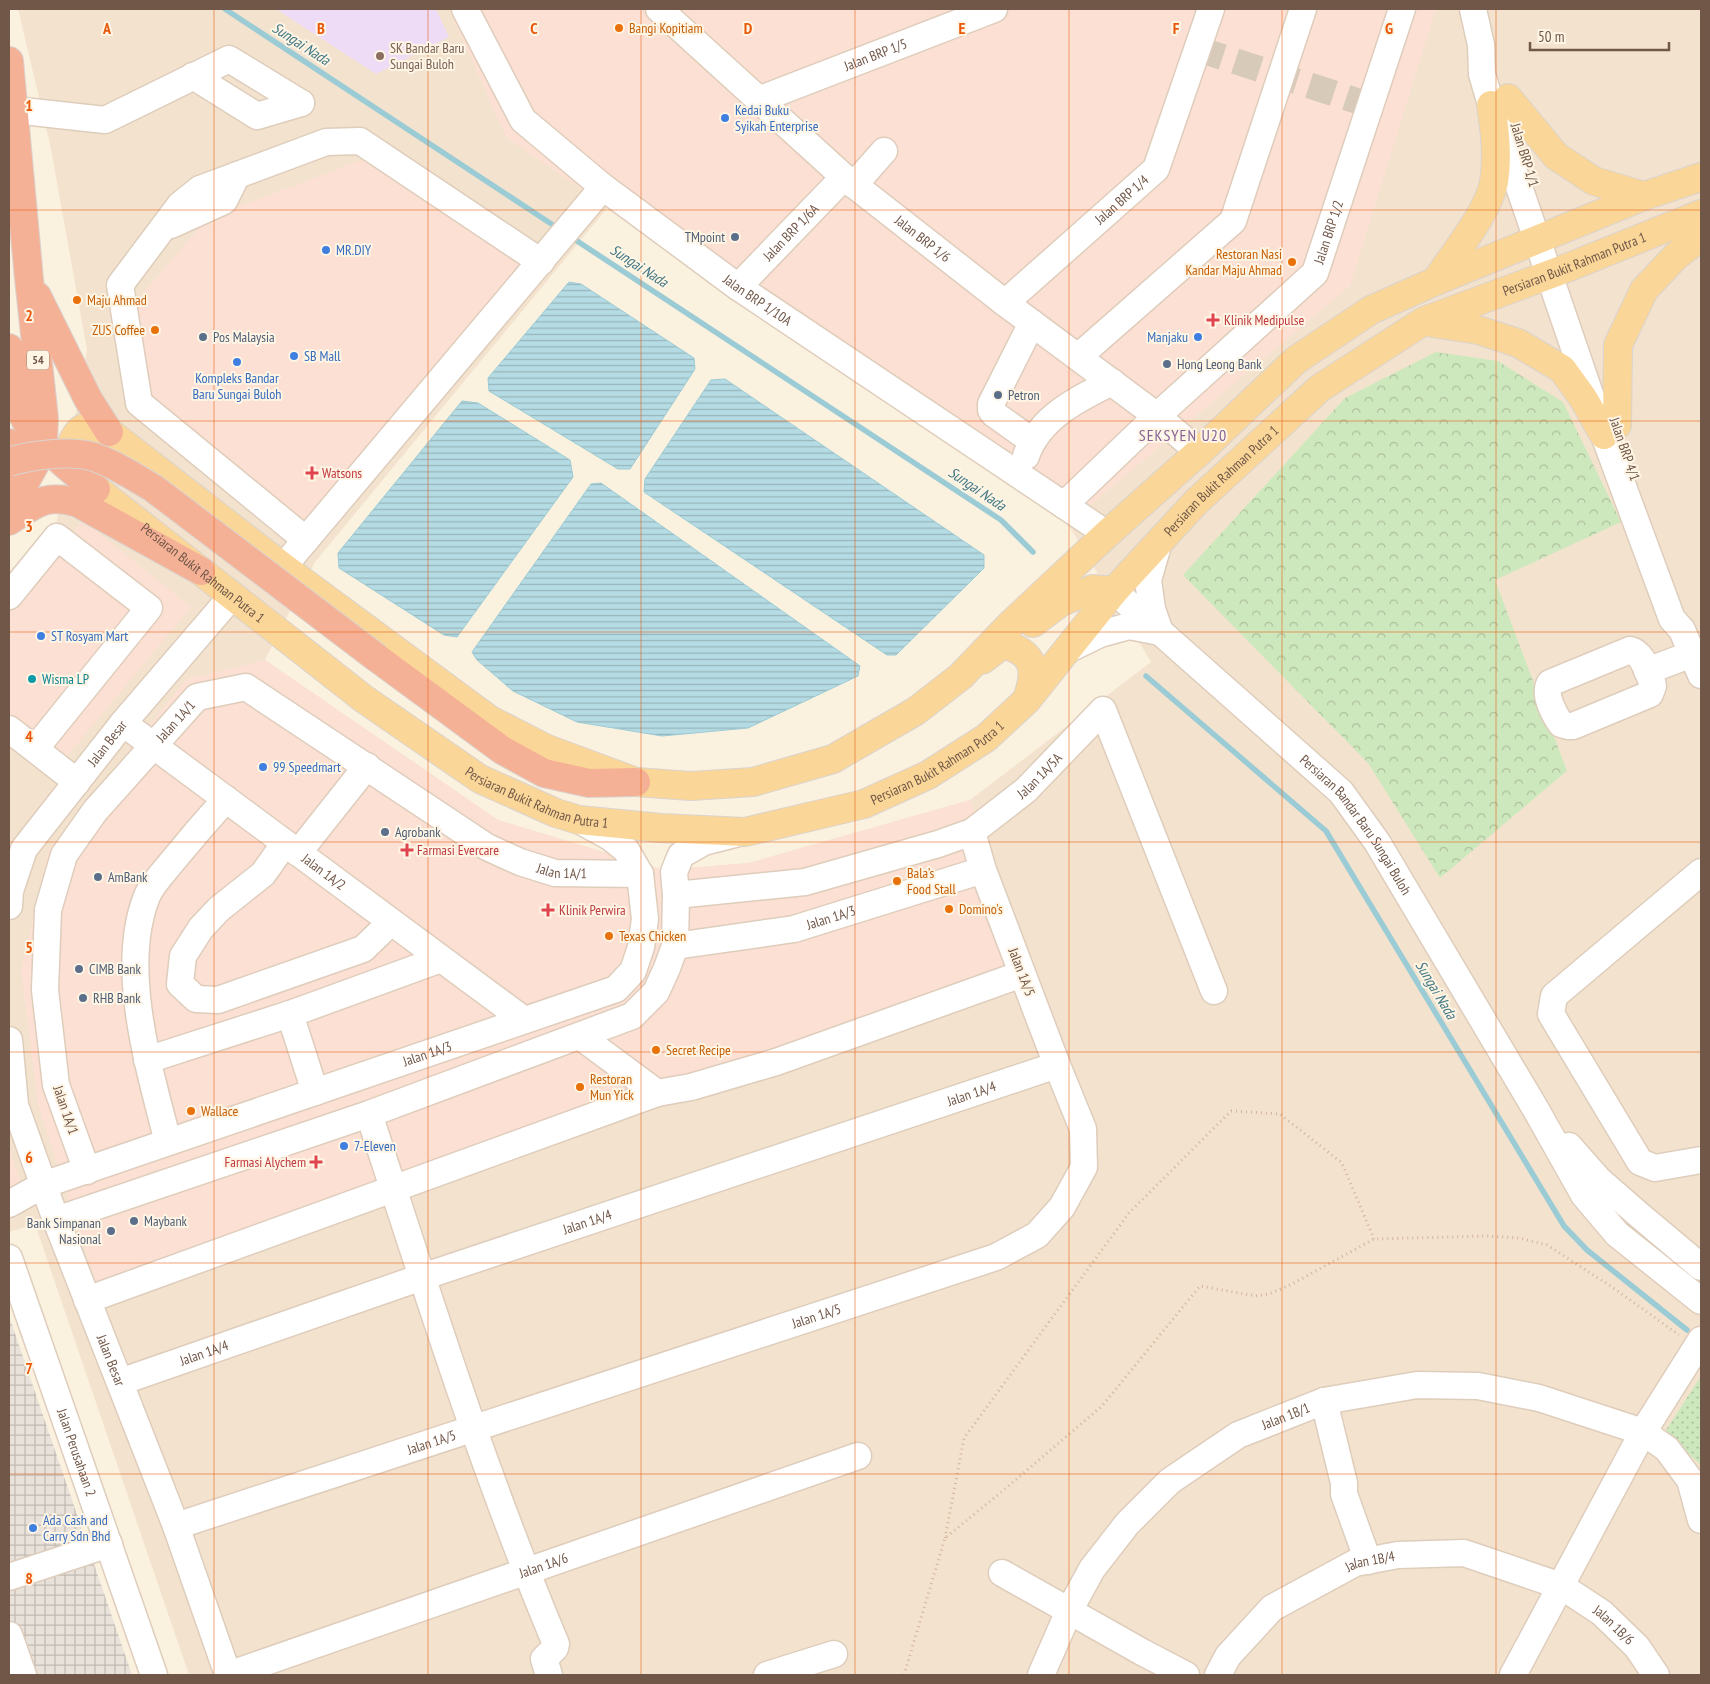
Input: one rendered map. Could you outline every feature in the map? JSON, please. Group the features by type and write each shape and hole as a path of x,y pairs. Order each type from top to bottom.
{"highway":[{"name":"54","path":"9,61 44,418 42,442 35,464 16,493"},
{"path":"29,279 88,399 109,432"},
{"path":"9,348 22,413 31,429 42,442 96,489"},
{"path":"9,443 15,446 21,457 16,493"},
{"path":"9,462 26,456 58,454 92,456 116,466 153,488 502,750 544,773 589,783 636,782"},
{"path":"9,521 46,500 62,498 78,503 201,572"}],"main road":[{"path":"1499,102 1556,156 1594,181 1644,196"},
{"path":"1436,281 1481,213 1494,183 1499,102"},
{"path":"960,676 1011,624 1107,534 1200,452 1296,360 1371,310 1436,281 1644,196 1701,177"},
{"name":"Persiaran Bukit Rahman Putra 1","path":"109,432 92,426 82,428 75,435 71,445 77,466 96,489 364,699 480,779 556,813 579,820 661,828 746,832 864,804 928,774 986,738 1027,700 1114,591 1196,502 1320,388 1424,322 1557,272 1701,214"},
{"path":"1610,430 1618,345 1644,290 1676,256 1701,237"},
{"path":"1424,322 1478,330 1518,343 1562,369 1610,430"},
{"path":"109,432 283,567 490,720 547,749 636,782 691,786 753,782 833,759 916,711 960,676 1061,602 1093,589 1114,591"},
{"path":"1003,644 1022,652 1029,659 1033,668 1033,682 1027,700"}],"street":[{"name":"Jalan BRP 1/10A","path":"465,9 523,120 603,187 738,287 1107,534"},
{"name":"Jalan BRP 1/6","path":"659,9 849,182 1005,303 1157,416 1200,452"},
{"name":"Jalan BRP 1/5","path":"758,100 994,9"},
{"name":"Jalan BRP 1/4","path":"1005,303 1156,169 1212,9"},
{"path":"1078,357 1233,221 1303,9"},
{"name":"Jalan BRP 1/2","path":"1064,505 1157,416 1315,273 1402,9"},
{"name":"Jalan BRP 1/1","path":"1473,9 1481,45 1499,67 1499,102 1557,272"},
{"path":"14,110 105,120 192,76"},
{"path":"306,540 139,403 120,285 180,205 200,189 326,142 360,141 547,255"},
{"name":"Jalan BRP 1/6A","path":"738,287 884,151"},
{"path":"283,567 603,187"},
{"name":"Jalan BRP 4/1","path":"1557,272 1610,430 1683,613 1682,630 1697,665"},
{"path":"1032,323 991,404 991,410 1032,441"},
{"path":"1024,479 1026,455 1032,441 1054,415 1084,395 1112,382"},
{"path":"9,596 57,537 149,608 35,749"},
{"path":"1160,542 1148,580 1152,609 1160,632"},
{"name":"Persiaran Bandar Baru Sungai Buloh","path":"1114,591 1341,792 1377,842 1535,1108"},
{"name":"Jalan Besar","path":"9,896 24,849 123,723 232,596"},
{"path":"1066,650 1100,634 1129,626 1160,632"},
{"path":"1647,671 1697,665"},
{"name":"Jalan 1A/1","path":"87,1170 56,1086 45,990 48,910 64,855 95,811 197,698 246,687 487,847 520,862 555,873 640,874"},
{"name":"Jalan 1A/5A","path":"645,919 676,906 805,882 938,844 972,832 1026,790 1103,710 1214,991"},
{"name":"Jalan 1A/2","path":"123,723 524,1020"},
{"path":"9,729 77,782"},
{"path":"366,766 292,848 219,909 202,928 183,956 180,984 196,999 218,1000 362,949 391,922"},
{"path":"168,1142 147,1060 139,1019 135,966 139,922 147,895 159,878 226,799"},
{"name":"Jalan 1A/3","path":"9,1204 43,1186 87,1170 616,989 633,971 641,947 645,919 640,874 626,850 610,837 579,820"},
{"path":"56,1220 369,1114 632,1016 656,992 675,946 676,906 674,872 680,855 704,842 746,832"},
{"name":"Jalan 1A/5","path":"176,1526 996,1257 1037,1235 1062,1207 1084,1167 1083,1129 983,870 972,832"},
{"name":"Jalan 1A/3","path":"675,946 794,929 983,870"},
{"path":"1701,872 1554,996 1551,1014 1640,1162 1655,1168 1701,1160"},
{"path":"147,1060 290,1014 441,959"},
{"path":"87,1300 657,1093 691,1087 776,1062 1022,974"},
{"path":"290,1014 315,1092"},
{"path":"580,1036 657,1093"},
{"name":"Jalan Besar","path":"9,1040 15,1105 56,1220 176,1526 228,1675"},
{"name":"Jalan 1A/4","path":"120,1382 422,1277 1057,1065"},
{"path":"1535,1108 1599,1180 1701,1267"},
{"path":"1535,1108 1584,1194 1617,1234 1701,1301"},
{"path":"369,1114 474,1428 525,1572 556,1644 555,1648 544,1659 548,1675"},
{"name":"Jalan Perusahaan 2","path":"9,1258 154,1675"},
{"path":"1513,1675 1643,1432 1699,1344"},
{"name":"Jalan 1B/1","path":"1041,1675 1069,1611 1092,1569 1127,1524 1170,1481 1238,1435 1324,1400 1417,1385 1478,1386 1540,1398 1643,1432 1667,1449 1690,1480 1701,1520"},
{"path":"1324,1400 1344,1482 1344,1494 1368,1561"},
{"name":"Jalan 1A/6","path":"228,1675 858,1456"},
{"path":"9,1577 108,1544"},
{"name":"Jalan 1B/4","path":"1218,1675 1228,1656 1272,1608 1356,1563 1398,1555 1464,1553 1561,1586"},
{"path":"1002,1572 1186,1675"},
{"name":"Jalan 1B/6","path":"1561,1586 1602,1613 1637,1647 1656,1675"},
{"path":"9,1635 23,1675"},
{"path":"767,1675 834,1654"}],"path":[{"path":"904,1675 945,1538 964,1438 1129,1213 1231,1111 1280,1114 1342,1163 1374,1239"},
{"path":"945,1538 1000,1494 1102,1406 1200,1286 1256,1296 1269,1294 1292,1284 1374,1239 1486,1236 1519,1238 1547,1244 1699,1344"}],"shaded area":[{"path":"18,9 1701,9 1701,1675 189,1675 35,1224 9,1232 9,582 56,525 87,350 50,144","holes":["608,207 1068,524 1151,662 970,800 749,863 663,870 498,820 265,660 315,562"]},
{"name":"SK Bandar Baru Sungai Buloh","path":"276,9 436,9 449,37 376,74"},
{"path":"449,9 1436,9 1350,286 1068,524 506,137"},
{"name":"SB Mall","path":"372,156 529,264 295,541 133,412 119,321 207,219"},
{"path":"83,520 191,607 63,761 9,719 9,609"},
{"path":"265,660 498,820 663,870 749,863 970,800 1035,969 97,1286 38,1105 21,971 49,849 187,679"},
{"path":"9,1147 23,1189 9,1196"},
{"path":"9,1316 132,1675 9,1675"}],"green space":[{"path":"1436,352 1498,361 1563,402 1621,522 1495,580 1567,771 1440,878 1368,763 1183,575 1345,398"},
{"path":"1701,1376 1701,1468 1699,1463 1664,1433"}],"water":[{"path":"569,282 581,284 694,358 695,369 630,469 618,469 489,391 488,378"},
{"path":"725,379 984,555 984,568 896,655 887,655 644,492 645,479 711,380"},
{"path":"462,401 478,403 570,460 573,477 457,637 444,635 339,568 338,553"},
{"path":"601,483 860,666 858,676 748,728 662,736 577,722 513,691 477,660 472,652 591,484"}],"waterway":[{"name":"Sungai Nada","path":"225,9 559,229"},
{"name":"Sungai Nada","path":"571,237 1001,520 1033,552"},
{"name":"Sungai Nada","path":"1146,676 1326,831 1564,1226 1587,1250 1687,1330"}],"tunnel":[{"path":"1198,49 1370,104"}],"place":[{"name":"Bangi Kopitiam","path":"619,28"},
{"name":"SK Bandar Baru Sungai Buloh","path":"380,56"},
{"name":"Kedai Buku Syikah Enterprise","path":"725,118"},
{"name":"TMpoint","path":"735,237"},
{"name":"MR.DIY","path":"326,250"},
{"name":"Restoran Nasi Kandar Maju Ahmad","path":"1292,262"},
{"name":"Maju Ahmad","path":"77,300"},
{"name":"Klinik Medipulse","path":"1213,320"},
{"name":"ZUS Coffee","path":"155,330"},
{"name":"Pos Malaysia","path":"203,337"},
{"name":"Manjaku","path":"1198,337"},
{"name":"SB Mall","path":"294,356"},
{"name":"Kompleks Bandar Baru Sungai Buloh","path":"237,362"},
{"name":"Hong Leong Bank","path":"1167,364"},
{"name":"Petron","path":"998,395"},
{"name":"Watsons","path":"312,473"},
{"name":"ST Rosyam Mart","path":"41,636"},
{"name":"Wisma LP","path":"32,679"},
{"name":"99 Speedmart","path":"263,767"},
{"name":"Agrobank","path":"385,832"},
{"name":"Farmasi Evercare","path":"407,850"},
{"name":"AmBank","path":"98,877"},
{"name":"Bala’s Food Stall","path":"897,881"},
{"name":"Domino's","path":"949,909"},
{"name":"Klinik Perwira","path":"548,910"},
{"name":"Texas Chicken","path":"609,936"},
{"name":"CIMB Bank","path":"79,969"},
{"name":"RHB Bank","path":"83,998"},
{"name":"Secret Recipe","path":"656,1050"},
{"name":"Restoran Mun Yick","path":"580,1087"},
{"name":"Wallace","path":"191,1111"},
{"name":"7-Eleven","path":"344,1146"},
{"name":"Farmasi Alychem","path":"316,1162"},
{"name":"Maybank","path":"134,1221"},
{"name":"Bank Simpanan Nasional","path":"111,1231"},
{"name":"Ada Cash and Carry Sdn Bhd","path":"33,1528"}],"district":[{"name":"SEKSYEN U20","path":"1183,435"}]}
